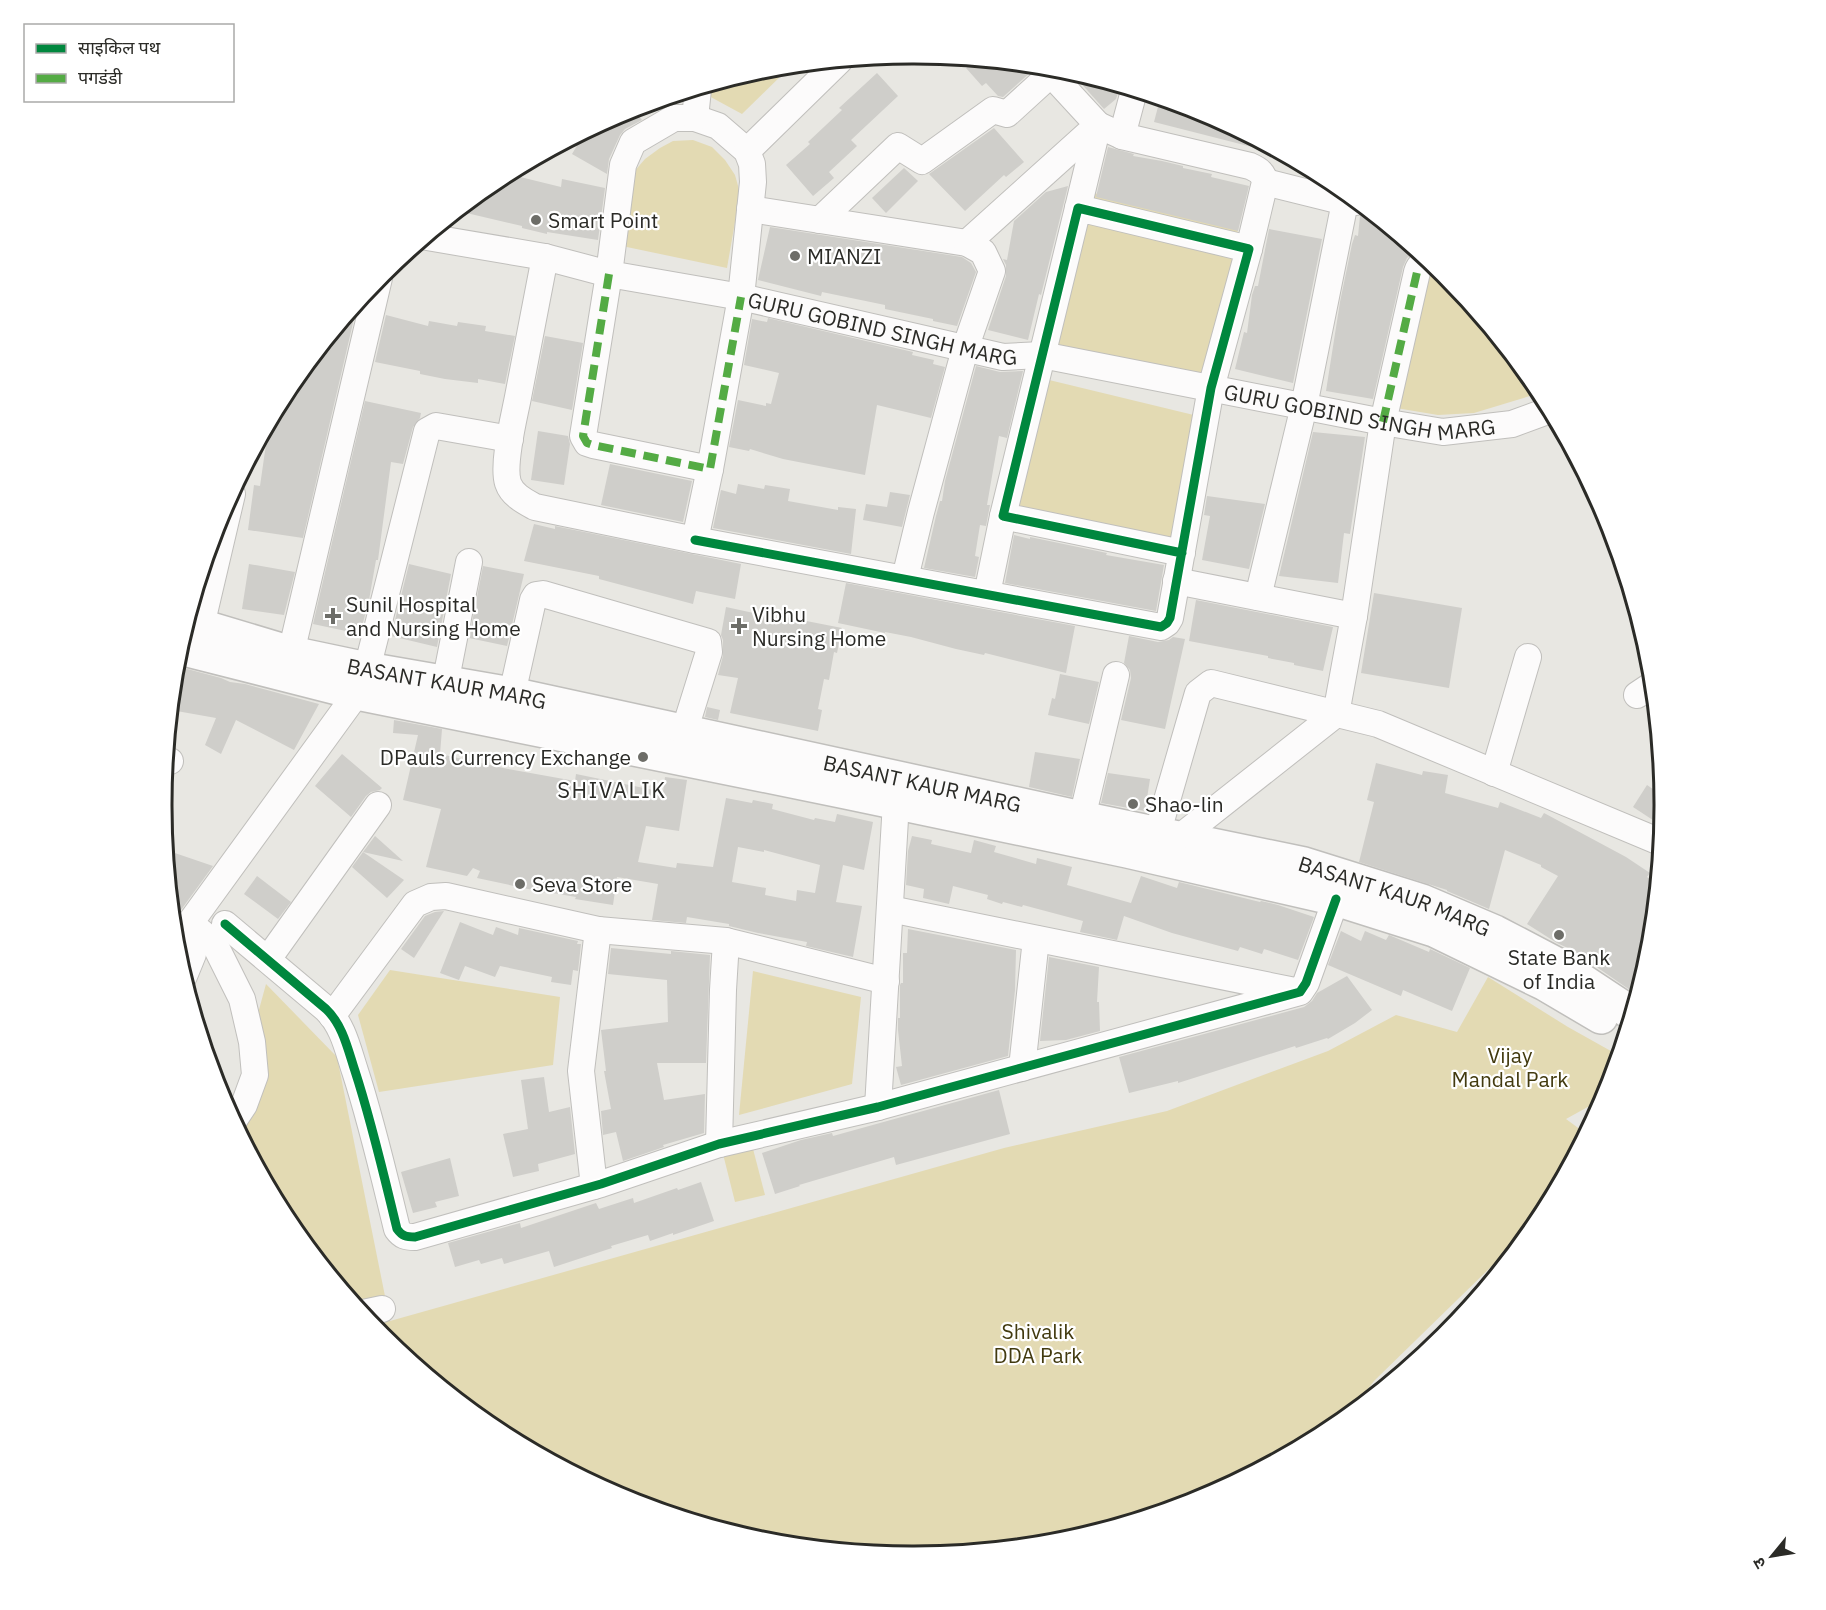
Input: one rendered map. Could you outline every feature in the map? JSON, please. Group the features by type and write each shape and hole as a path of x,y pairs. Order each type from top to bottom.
{"main road":[{"name":"BASANT KAUR MARG","path":"193,633 291,653 362,681 445,684 512,694 1082,818 1163,847 1434,930 1545,984 1619,1028"},
{"name":"BASANT KAUR MARG","path":"193,633 362,681 896,802 1163,847 1304,864 1422,901 1495,932 1560,966 1624,1009"}],"street":[{"path":"747,151 830,70"},
{"path":"820,220 898,146 922,161 993,110 1007,114 1048,77"},
{"path":"545,257 510,439 507,480 514,493 523,501 548,510 695,540 1161,627 1170,618 1211,388 1249,249 1265,182 1264,176 1259,170 1250,166 1122,136 1098,125 1056,79"},
{"path":"695,118 697,97"},
{"path":"1122,136 1132,98"},
{"path":"695,540 710,469 741,297 753,182 752,164 747,151 718,126 695,118 674,118 633,142 623,165 609,274 583,436 587,443 593,445 710,469"},
{"path":"987,594 1003,516 1098,125"},
{"path":"967,243 1098,125"},
{"path":"1265,182 1338,199"},
{"path":"1258,597 1349,207"},
{"path":"1078,208 1249,249"},
{"path":"750,209 967,243 982,252 992,271 965,349 905,578"},
{"name":"GURU GOBIND SINGH MARG","path":"437,238 545,257 609,274 741,297 1003,357 1042,355 1443,432 1512,424 1541,413"},
{"path":"1163,847 1336,714 1354,616 1383,422 1420,265"},
{"path":"291,653 375,297"},
{"path":"190,962 193,954 190,923 362,681 427,431 436,426 510,439"},
{"path":"1003,516 1182,553"},
{"path":"445,684 469,562"},
{"path":"1176,581 1354,616"},
{"path":"512,694 533,600 536,595 543,594 708,642 709,652 684,732"},
{"path":"1494,773 1528,657"},
{"path":"1082,818 1116,675"},
{"path":"1163,847 1198,693 1211,683 1378,724 1653,839"},
{"path":"878,1107 896,802"},
{"path":"268,959 378,805"},
{"path":"332,1016 415,904 425,899 446,896 598,930 726,941 886,981"},
{"path":"225,924 332,1016 346,1043 367,1109 397,1229 402,1235 415,1237 594,1186 719,1144 878,1107 1300,992 1306,983 1336,899"},
{"path":"890,909 1300,992"},
{"path":"190,923 214,943 242,999 252,1042 255,1075 240,1112"},
{"path":"594,1186 581,1071 598,930"},
{"path":"1022,1068 1036,939"},
{"path":"719,1144 726,941"}],"green space":[{"path":"780,77 742,114 707,95 721,90"},
{"path":"693,140 712,147 725,160 735,175 740,193 727,268 622,246 633,173 645,159 660,148 673,141"},
{"path":"1074,189 1239,223 1211,388 1042,355"},
{"path":"1426,272 1470,317 1530,396 1474,413 1438,415 1396,408"},
{"path":"1045,379 1202,417 1172,544 1015,506"},
{"path":"390,970 560,997 553,1065 379,1092 358,1015"},
{"path":"753,971 861,997 852,1084 739,1115"},
{"name":"Shivalik DDA Park","path":"1488,977 1611,1051 1589,1106 1566,1119 1579,1129 1554,1175 1529,1216 1492,1266 1364,1392 1324,1421 1241,1469 1151,1506 1105,1520 1010,1539 961,1544 913,1546 865,1544 816,1539 721,1520 630,1489 585,1469 543,1446 502,1421 462,1392 389,1329 356,1293 297,1216 246,1125 264,1079 257,1017 266,984 337,1057 390,1321 1004,1148 1167,1111 1328,1051 1396,1015 1457,1032"},
{"path":"752,1145 765,1195 735,1202 723,1154"}],"building":[{"path":"966,68 1028,74 1003,97 998,96 986,83 982,86"},
{"path":"877,73 898,96 851,140 857,146 829,172 834,178 813,196 786,165 810,144 808,142 842,110 839,108"},
{"path":"1082,85 1118,94 1116,99 1104,109"},
{"path":"1158,107 1252,147 1154,122"},
{"path":"640,117 642,120 625,129 620,135 609,159 607,174 572,154 577,145 585,141"},
{"path":"994,128 1024,162 1006,177 1004,175 965,211 929,174"},
{"path":"1108,147 1134,154 1133,156 1183,166 1183,168 1212,174 1211,177 1249,186 1238,231 1096,197"},
{"path":"904,168 918,181 886,213 872,198"},
{"path":"521,177 561,187 562,179 605,188 598,240 547,232 547,234 522,228 522,226 468,213"},
{"path":"1068,186 1028,340 988,330 1006,276 1006,265 1003,259 1007,260 1014,221 1046,192"},
{"path":"1360,216 1410,256 1403,267 1373,399 1326,391 1340,302 1352,244 1355,235 1358,236"},
{"path":"770,227 962,257 971,263 976,272 957,326 885,309 885,305 822,292 821,296 758,280"},
{"path":"1269,229 1322,239 1293,383 1235,369 1244,332 1247,333 1252,295 1255,286 1258,286"},
{"path":"386,315 428,326 429,321 457,326 458,322 486,326 485,331 515,336 505,384 478,379 478,383 445,379 420,374 420,371 375,362"},
{"path":"768,318 913,352 912,355 934,360 933,364 945,367 931,418 877,405 865,475 783,459 750,449 749,451 729,447 738,400 766,406 766,403 771,404 779,373 744,365 752,319 767,322"},
{"path":"354,320 303,538 248,530 254,485 260,486 266,447 272,435 297,394"},
{"path":"545,336 583,343 572,410 532,401"},
{"path":"976,366 1000,372 1023,371 1007,438 999,436 987,505 990,505 986,526 980,525 975,556 979,557 975,577 924,568"},
{"path":"365,401 421,413 413,427 403,464 391,462 378,560 376,560 360,634 313,624"},
{"path":"538,431 568,436 570,444 564,485 531,480"},
{"path":"1313,432 1365,437 1350,534 1344,533 1338,583 1279,576"},
{"path":"610,464 692,481 683,522 601,505"},
{"path":"738,484 764,489 765,485 790,489 788,501 838,510 838,507 856,509 851,554 713,528 721,490 736,494"},
{"path":"890,492 910,495 902,527 863,520 866,504 887,507"},
{"path":"1207,496 1265,504 1249,569 1202,560 1210,516 1204,515"},
{"path":"534,524 555,529 555,526 741,564 735,599 696,591 693,604 599,579 599,576 524,561"},
{"path":"1014,535 1164,565 1156,611 1005,583"},
{"path":"249,564 295,572 284,615 242,609"},
{"path":"409,564 451,574 437,647 391,636"},
{"path":"483,566 524,574 507,646 469,638"},
{"path":"846,583 1075,626 1066,673 985,653 984,655 911,637 838,623"},
{"path":"1374,593 1462,608 1449,688 1361,673"},
{"path":"1196,600 1333,627 1323,671 1268,658 1268,656 1189,641"},
{"path":"726,607 786,620 786,617 842,628 837,653 834,652 829,680 824,679 818,709 822,710 818,731 730,713 738,678 718,675 723,656 721,635"},
{"path":"1129,636 1158,642 1173,637 1185,639 1165,729 1121,720 1131,678 1130,670 1124,663"},
{"path":"186,669 319,704 294,750 236,720 221,754 205,745 216,718 179,711"},
{"path":"1060,674 1099,682 1089,724 1048,715 1052,698 1055,699"},
{"path":"707,707 720,710 718,720 705,717"},
{"path":"394,720 442,729 440,754 575,781 576,774 663,792 665,777 687,780 679,831 646,826 638,862 676,868 677,863 713,867 726,798 773,804 772,809 814,820 815,818 835,822 837,814 873,822 864,870 843,865 836,902 862,906 853,957 806,946 807,942 758,933 729,926 729,924 687,917 686,923 652,920 658,884 617,877 613,905 477,878 480,871 473,868 467,876 426,867 441,809 403,800 418,735 393,733","holes":["738,847 764,852 764,850 820,865 815,893 797,890 796,901 765,895 766,888 732,882"]},
{"path":"1035,752 1080,759 1072,797 1029,787"},
{"path":"342,754 382,788 366,796 351,817 315,786"},
{"path":"1376,763 1422,775 1423,771 1448,775 1445,793 1498,808 1500,802 1541,818 1544,813 1626,857 1650,873 1647,877 1649,879 1647,902 1630,990 1572,950 1527,924 1558,876 1541,865 1505,850 1489,909 1447,890 1359,862 1374,802 1367,800"},
{"path":"1108,773 1150,779 1145,811 1101,803"},
{"path":"1647,785 1653,789 1653,820 1633,807"},
{"path":"375,836 403,861 363,852"},
{"path":"912,836 932,840 931,844 971,853 974,840 996,846 994,852 1036,864 1037,858 1072,867 1067,885 1131,903 1141,876 1177,888 1179,882 1278,905 1314,917 1298,960 1264,949 1262,954 1240,947 1238,951 1172,933 1124,916 1117,940 1080,932 1083,921 1023,905 1022,907 1003,902 1002,904 987,899 988,895 953,886 949,904 923,898 924,889 906,885 908,851"},
{"path":"363,852 404,880 387,898 352,867"},
{"path":"174,853 213,866 180,911"},
{"path":"257,876 291,902 278,919 244,894"},
{"path":"444,911 414,958 401,949 425,916"},
{"path":"460,922 493,935 496,927 518,935 519,928 578,941 577,944 581,944 578,971 573,970 571,985 551,982 552,977 500,966 495,977 465,966 459,980 440,973"},
{"path":"908,929 1016,950 1015,990 1008,1056 901,1085 896,1067 902,1066 898,1018 900,1018 900,985 903,983 903,953 907,953"},
{"path":"1341,931 1361,941 1365,931 1386,940 1389,935 1429,952 1430,949 1470,968 1452,1011 1403,990 1401,996 1328,965"},
{"path":"611,948 710,955 706,1063 657,1063 664,1100 705,1094 704,1133 663,1145 664,1147 623,1161 616,1132 603,1135 601,1111 611,1109 604,1071 606,1071 601,1030 668,1022 667,980 608,974"},
{"path":"1049,957 1099,967 1097,1002 1099,1002 1100,1031 1066,1040 1040,1041"},
{"path":"1347,976 1372,1010 1328,1039 1296,1048 1295,1046 1178,1083 1178,1081 1129,1093 1119,1057 1304,1007 1317,993"},
{"path":"544,1077 549,1112 570,1107 575,1154 538,1164 539,1171 513,1177 503,1134 528,1129 521,1080"},
{"path":"999,1090 1010,1134 896,1165 894,1157 775,1194 762,1153 801,1140 832,1133 833,1136"},
{"path":"450,1158 459,1196 435,1202 437,1207 413,1213 401,1172"},
{"path":"701,1182 714,1221 650,1241 648,1235 554,1267 549,1251 504,1264 502,1258 481,1264 479,1260 455,1267 448,1243 520,1223 521,1228 596,1203 599,1209 633,1198 634,1203"}],"marked path":[{"path":"1383,422 1417,272 1420,266"},
{"path":"609,274 583,436 587,443 593,445 710,469 741,297"}],"cycle path":[{"path":"695,540 1161,627 1167,623 1170,618 1211,388 1249,249 1078,208 1003,516 1182,553"},
{"path":"225,924 326,1009 337,1022 367,1110 397,1229 404,1236 415,1237 601,1184 719,1144 878,1107 1300,992 1306,983 1336,899"}],"place":[{"name":"Smart Point","path":"536,220"},
{"name":"MIANZI","path":"795,256"},
{"name":"Sunil Hospital and Nursing Home","path":"333,616"},
{"name":"Vibhu Nursing Home","path":"739,626"},
{"name":"DPauls Currency Exchange","path":"643,757"},
{"name":"Shao-lin","path":"1133,804"},
{"name":"Seva Store","path":"520,884"},
{"name":"State Bank of India","path":"1559,935"}],"district":[{"name":"SHIVALIK","path":"612,789"}],"park label":[{"name":"Vijay Mandal Park","path":"1510,1067"}]}
